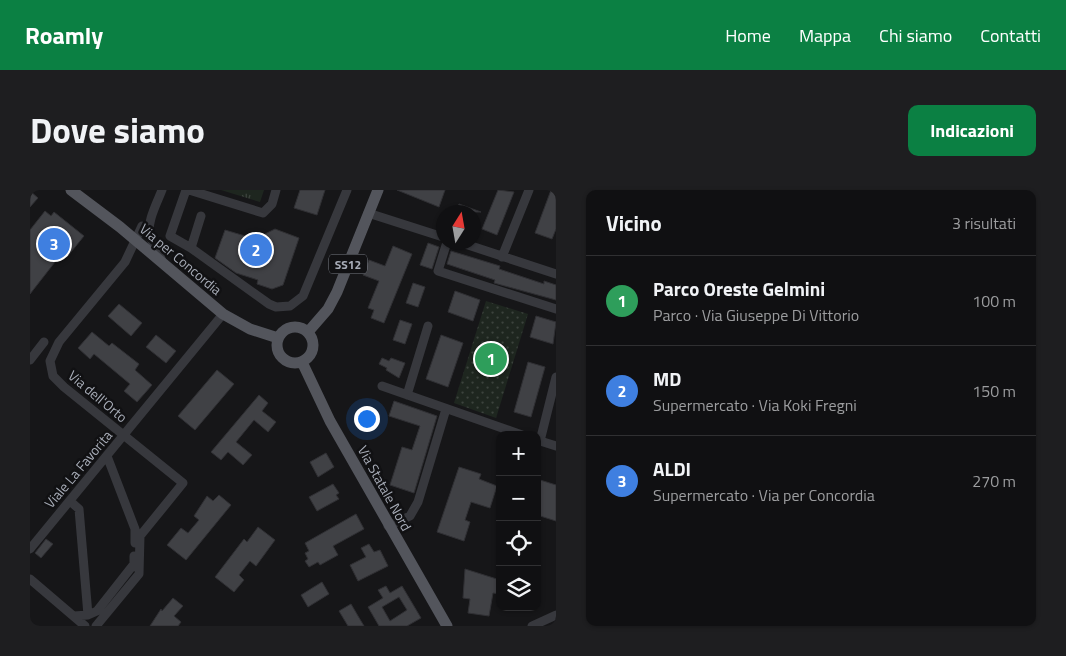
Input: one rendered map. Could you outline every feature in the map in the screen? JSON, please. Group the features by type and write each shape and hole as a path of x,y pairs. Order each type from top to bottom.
{"main road":[{"name":"Via per Concordia","path":"71,190 120,227 223,314 250,328 278,338"},
{"name":"SS12","path":"308,332 328,309 337,292 378,190"},
{"path":"292,327 298,327 308,332 313,341 313,351 302,362 290,363 285,360 278,350 278,338 286,329 292,327"},
{"name":"Via Statale Nord","path":"302,362 330,421 388,526 447,626"}],"street":[{"path":"146,229 162,190"},
{"path":"276,190 272,204 263,213 188,190 170,236 191,248 255,296 276,307 290,306 303,296 346,190"},
{"path":"502,257 529,190"},
{"path":"368,213 436,234"},
{"path":"191,248 201,216"},
{"path":"120,227 146,229"},
{"path":"146,229 161,254 162,262"},
{"name":"Via dell'Orto","path":"96,626 139,574 140,536 183,483 53,376 50,361 59,342 125,262 146,229"},
{"path":"445,250 438,271 556,309"},
{"path":"481,250 556,274"},
{"name":"Viale La Favorita","path":"30,549 223,314"},
{"path":"407,395 428,326"},
{"path":"30,360 44,342"},
{"path":"541,431 556,377"},
{"path":"382,386 511,431"},
{"path":"388,526 410,516 418,502 446,408"},
{"path":"541,441 556,446"},
{"path":"74,616 88,615 97,611 134,564 135,529 107,456"},
{"path":"70,501 80,509 88,615"},
{"path":"30,580 85,626"},
{"path":"532,626 544,623 556,615"}],"green space":[{"path":"221,190 264,190 260,202"},
{"path":"486,301 528,314 496,418 454,403"}],"building":[{"path":"300,190 325,190 317,215 294,208"},
{"path":"397,190 445,190 440,205 436,206"},
{"path":"498,190 514,192 497,235 482,229"},
{"path":"551,190 556,190 556,229 552,239 535,233"},
{"path":"30,191 38,198 30,207"},
{"path":"45,211 51,216 54,212 84,236 67,257 62,253 30,294 30,230"},
{"path":"275,229 299,238 283,285 272,289 257,284 258,280 236,273 215,258 225,230 255,239"},
{"path":"428,243 436,246 436,250 438,250 432,269 420,265"},
{"path":"393,246 412,254 384,323 371,318 374,310 368,308 379,281 363,275 369,260 385,266"},
{"path":"451,251 500,266 499,269 544,284 544,281 556,285 556,300 494,283 495,280 447,264"},
{"path":"413,283 425,287 418,307 406,303"},
{"path":"455,291 480,300 473,321 448,312"},
{"path":"119,304 142,323 131,336 108,316"},
{"path":"536,316 556,322 553,344 530,337"},
{"path":"400,320 412,324 405,344 393,340"},
{"path":"92,332 109,346 112,343 139,364 135,370 152,385 137,402 124,391 130,384 94,354 90,359 78,348"},
{"path":"156,335 176,351 166,363 146,347"},
{"path":"441,335 463,343 448,387 426,379"},
{"path":"382,358 389,361 391,358 405,363 399,378 379,364"},
{"path":"528,362 545,367 531,417 514,412"},
{"path":"217,370 234,384 195,430 178,416"},
{"path":"259,395 268,403 262,411 276,422 268,432 254,420 236,442 252,455 243,465 228,452 221,460 211,452"},
{"path":"394,401 437,416 414,493 390,485 402,447 412,450 420,426 389,416"},
{"path":"326,453 334,467 318,477 310,462"},
{"path":"459,467 481,474 479,479 496,486 490,508 471,502 465,520 470,522 464,541 437,532"},
{"path":"541,480 556,485 556,521 541,516"},
{"path":"333,484 339,493 336,495 339,499 317,511 309,497"},
{"path":"219,495 231,505 186,560 167,545 181,528 188,533 199,520 194,516 207,496 213,501"},
{"path":"356,514 364,529 333,546 338,555 320,565 318,562 309,567 305,561 308,559 305,553 309,551 305,543"},
{"path":"258,527 275,540 256,566 250,561 239,575 244,580 234,592 215,577 244,539 247,542"},
{"path":"46,539 53,544 41,558 35,553"},
{"path":"369,544 374,552 380,550 388,566 358,581 350,565 366,557 361,548"},
{"path":"465,569 496,579 496,593 493,593 489,616 468,613 470,599 463,598"},
{"path":"322,582 329,594 308,607 301,595"},
{"path":"386,586 390,593 402,586 421,618 407,626 379,626 368,607 383,598 378,590","holes":["399,597 407,610 390,621 382,607"]},
{"path":"173,598 183,606 174,616 181,622 178,626 150,626 161,609 162,611"},
{"path":"351,604 364,626 348,626 339,611"}],"place":[{"name":"ALDI","path":"54,244"},
{"name":"MD","path":"256,250"},
{"name":"Parco Oreste Gelmini","path":"491,359"}]}
